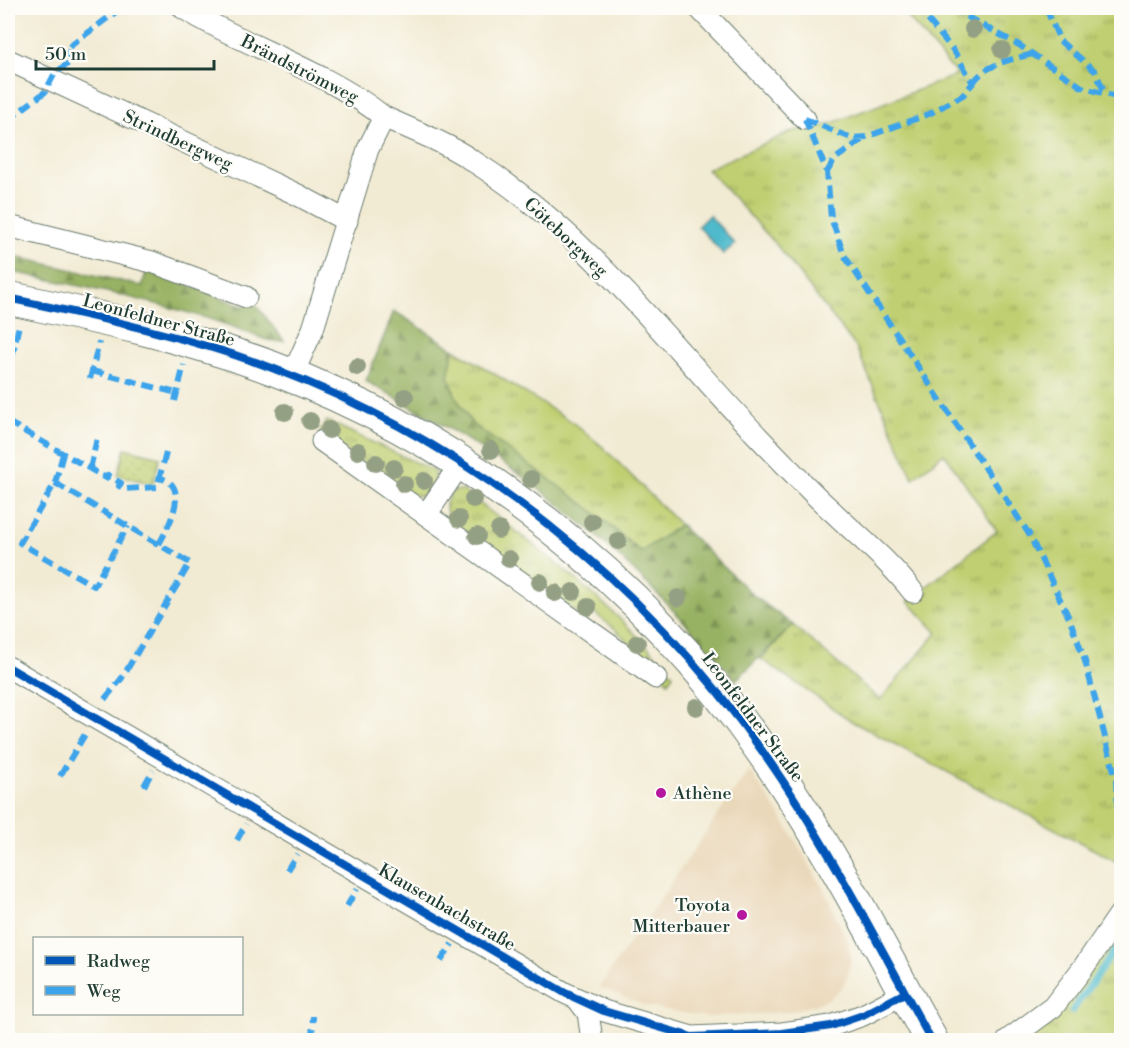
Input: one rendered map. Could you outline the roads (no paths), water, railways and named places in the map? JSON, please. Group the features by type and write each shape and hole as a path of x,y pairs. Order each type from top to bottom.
{"main road":[{"name":"Leonfeldner Straße","path":"8,298 190,341 292,376 390,422 461,463 548,525 585,555 647,613 707,679 792,794 931,1041"}],"street":[{"name":"Brändströmweg","path":"183,8 206,22 329,80 384,117"},
{"path":"699,8 805,119"},
{"name":"Strindbergweg","path":"8,60 296,194 347,221"},
{"path":"292,376 313,329 368,148 384,117"},
{"name":"Göteborgweg","path":"384,117 431,137 473,160 551,219 580,245 766,445 832,512 880,553 913,592"},
{"path":"8,226 152,262 246,297"},
{"path":"322,441 656,678"},
{"path":"426,515 461,463"},
{"name":"Klausenbachstraße","path":"8,666 579,1001 636,1022 686,1039 782,1033 831,1026 863,1015 905,993"},
{"path":"1008,1041 1053,1007 1122,911"},
{"path":"579,1001 590,1019 592,1041"}],"water":[{"path":"709,215 735,244 723,254 698,226"}],"waterway":[{"path":"1072,1011 1122,940"}],"place":[{"name":"Athène","path":"661,793"},
{"name":"Toyota Mitterbauer","path":"742,915"}]}
